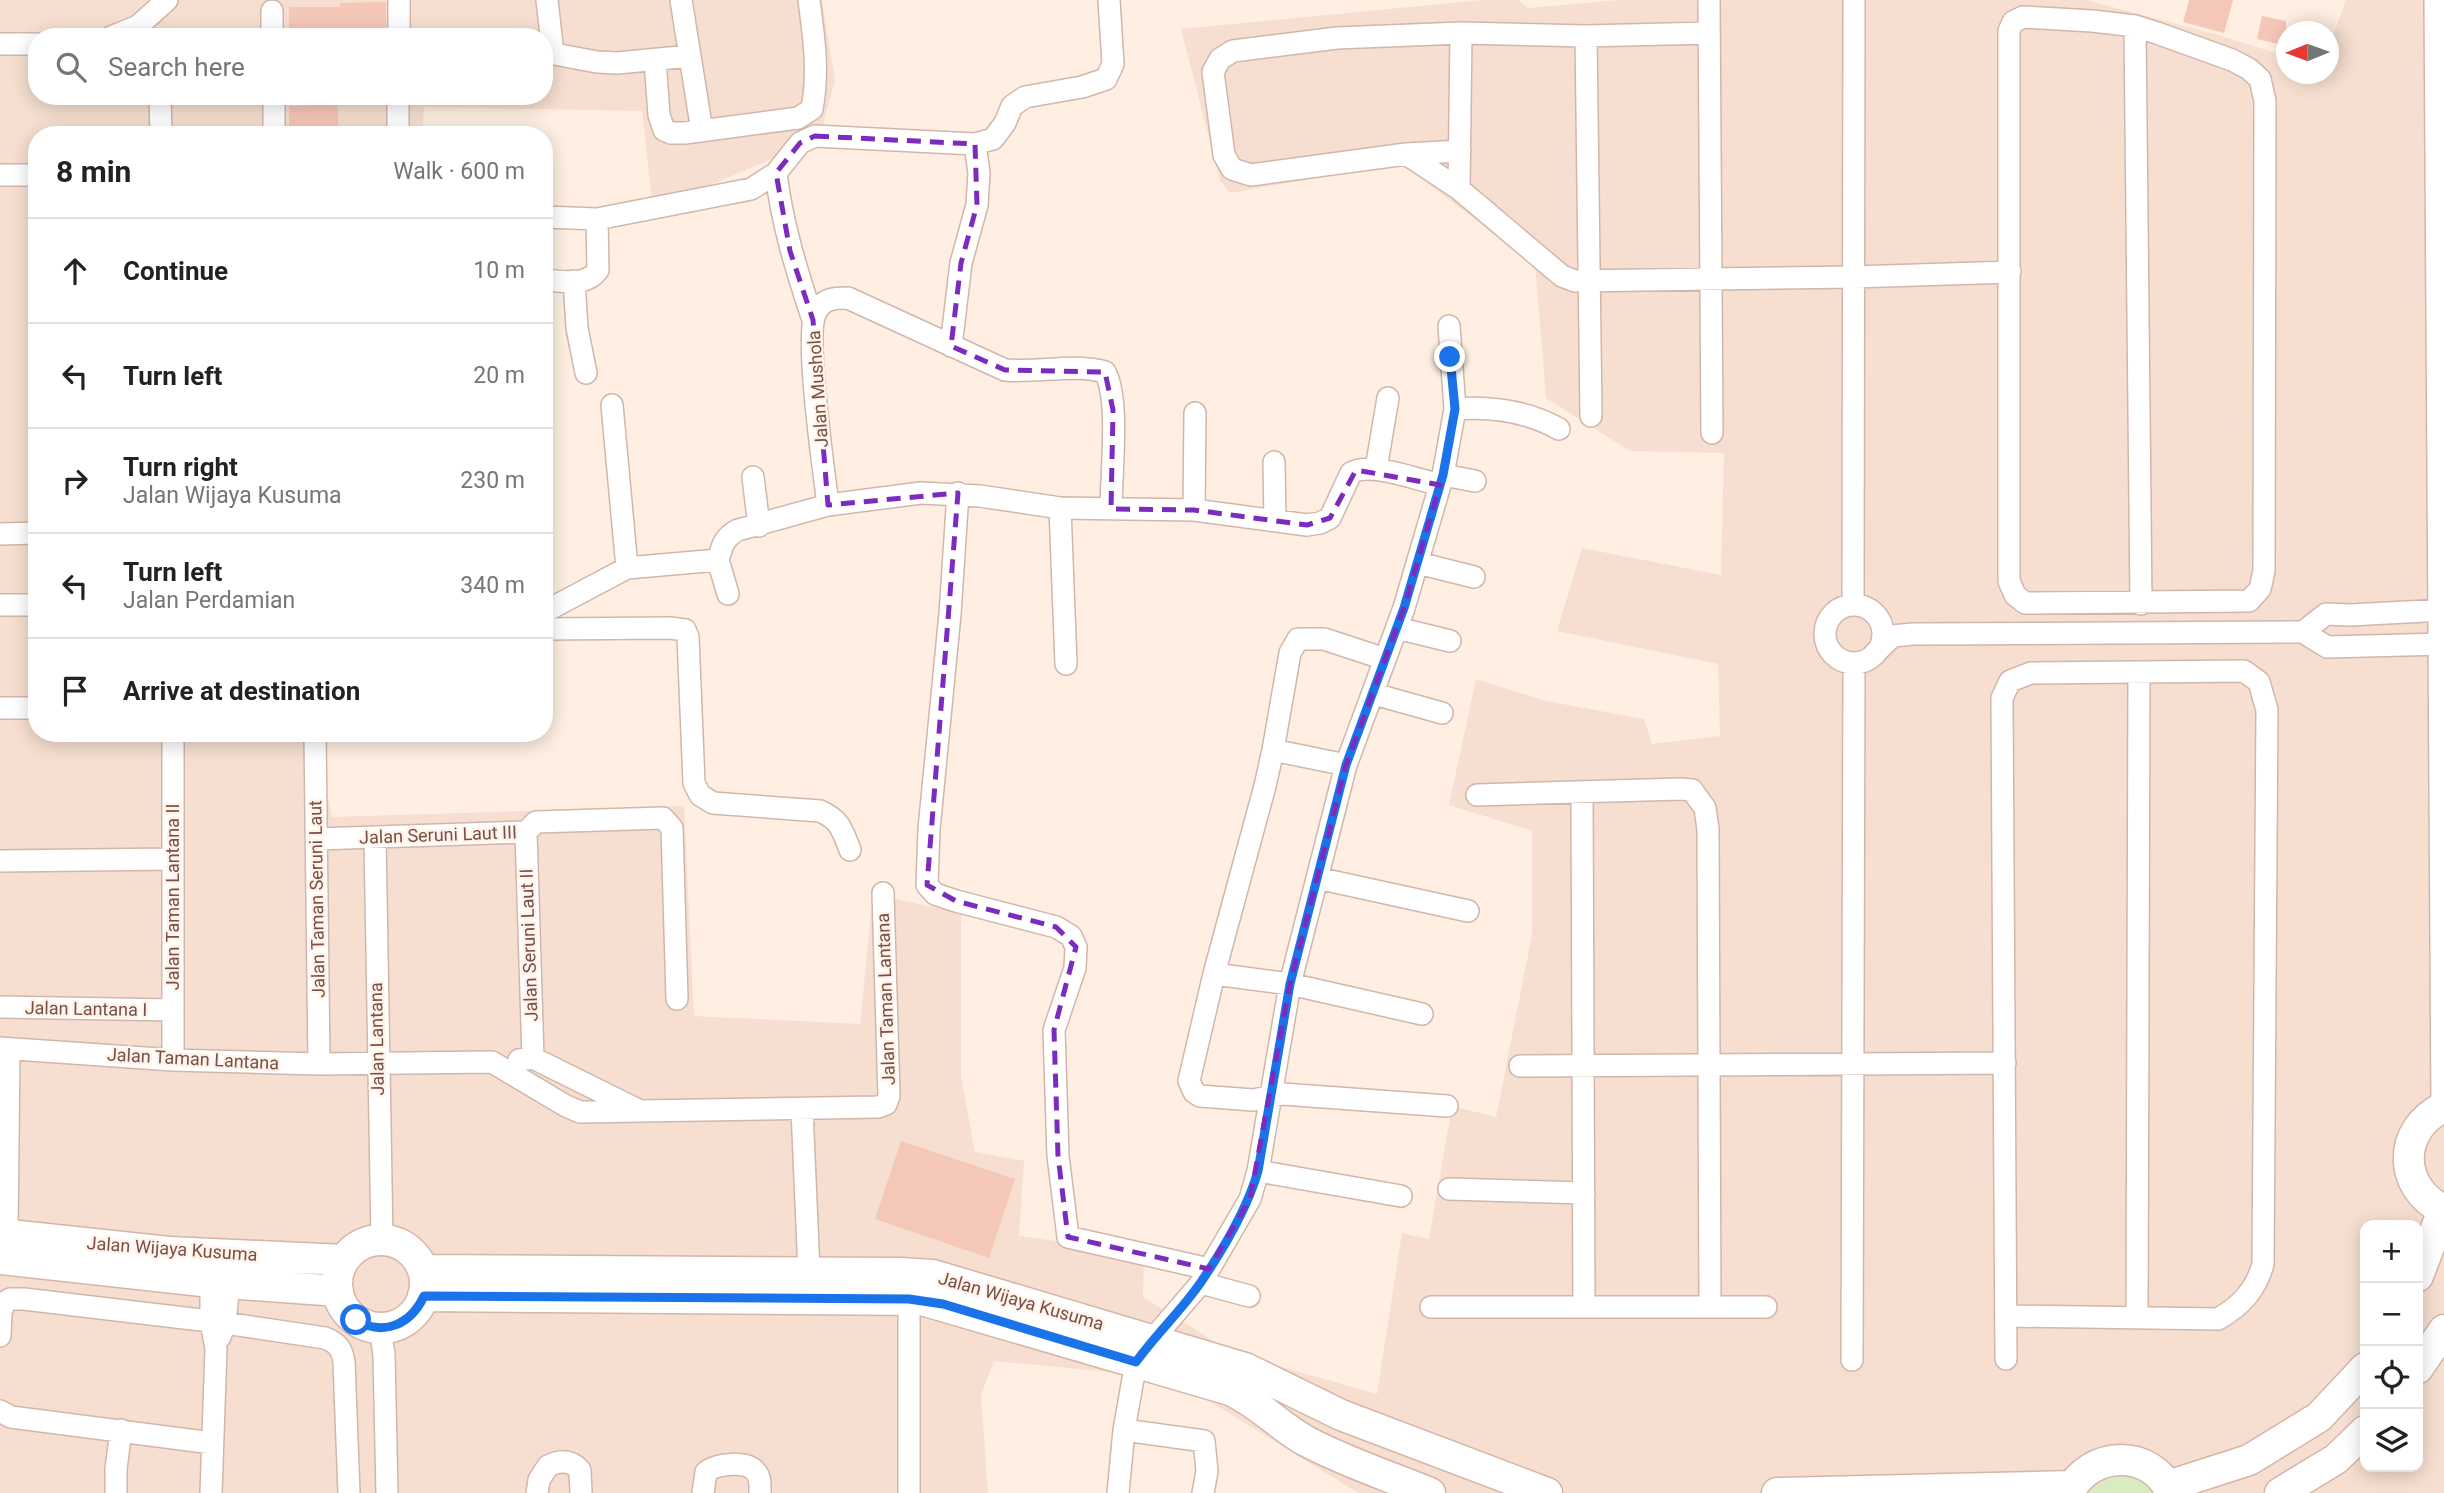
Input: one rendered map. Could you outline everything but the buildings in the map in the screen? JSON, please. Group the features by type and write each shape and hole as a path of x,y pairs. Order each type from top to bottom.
{"street":[{"path":"134,28 167,0"},
{"path":"399,0 399,28"},
{"path":"547,0 548,28"},
{"path":"681,0 702,131"},
{"path":"655,60 659,115 664,130 671,133 798,118 812,109 817,64 809,0"},
{"path":"553,217 597,219 751,190 776,173 800,144 815,136 975,144 993,139 1005,123 1012,106 1025,97 1082,88 1106,79 1113,64 1109,0"},
{"path":"1709,0 1712,433"},
{"path":"1854,0 1854,278 1863,609"},
{"path":"2423,1263 2443,1210 2422,1195 2410,1172 2408,1159 2414,1134 2431,1114 2443,1107 2442,610 2435,0"},
{"path":"272,11 272,28"},
{"path":"2023,17 2135,26 2232,60 2260,79 2265,101 2264,571 2260,589 2249,601 2025,603 2015,595 2010,581 2010,31 2014,22 2023,17"},
{"path":"2135,26 2141,604"},
{"path":"1460,151 1406,154 1251,175 1232,169 1224,155 1213,72 1220,59 1233,51 1337,38 1461,33 1586,36 1709,33"},
{"path":"1459,189 1461,33"},
{"path":"1586,36 1591,416"},
{"path":"0,44 28,44"},
{"path":"553,54 597,62 690,56"},
{"path":"160,105 161,126"},
{"path":"274,105 274,126"},
{"path":"398,105 398,126"},
{"path":"975,144 979,173 977,205 961,263 951,346 1005,370 1028,372 1093,368 1105,372 1111,383 1113,410 1111,508"},
{"path":"1406,154 1459,189 1562,276 1574,281 1854,278 2010,272"},
{"path":"776,173 790,251 813,320"},
{"path":"0,175 28,175"},
{"path":"553,280 585,281 598,270 597,219"},
{"path":"574,281 578,328 586,373"},
{"name":"Jalan Mushola","path":"828,505 813,364 813,320 816,310 825,300 848,298 951,346"},
{"path":"1118,1493 1124,1430 1144,1351 1205,1276 1250,1199 1258,1171 1290,984 1346,765 1397,628 1441,480 1455,409 1448,326"},
{"path":"1376,469 1388,398"},
{"path":"612,405 627,568"},
{"path":"1455,409 1513,411 1538,418 1559,429"},
{"path":"1194,510 1195,413"},
{"path":"1275,462 1275,520"},
{"path":"727,594 718,560 722,544 730,534 828,505 921,493 958,494 1060,508 1194,510 1307,525 1330,518 1351,473 1362,469 1441,480 1475,481"},
{"path":"753,477 759,526"},
{"path":"958,494 950,614 929,829 927,885 935,894 956,901 1056,927 1071,936 1076,947 1074,968 1054,1030 1058,1156 1068,1237 1205,1276 1250,1296"},
{"path":"1060,508 1066,664"},
{"path":"0,534 28,533"},
{"path":"553,607 627,568 718,560"},
{"path":"1418,563 1474,576"},
{"path":"0,605 28,605"},
{"path":"1913,634 1893,630 1863,609 1842,607 1831,616 1825,629 1826,643 1835,656 1854,663 1868,659 1893,636 1913,634 2303,632 2327,647 2442,644"},
{"path":"1863,609 1880,622 1882,634 1879,648 1874,654"},
{"path":"2303,632 2326,614 2442,610"},
{"path":"1397,628 1450,641"},
{"path":"553,629 685,630 688,637 694,783 700,795 713,803 820,811 833,817 842,828 850,850"},
{"path":"1385,659 1324,639 1298,639 1290,653 1273,750 1189,1075 1190,1087 1200,1096 1253,1100 1283,1094 1447,1106"},
{"path":"1852,1360 1854,663"},
{"path":"2006,1316 2218,1319 2235,1310 2258,1280 2263,1265 2267,710 2259,682 2244,671 2031,673 2010,681 2002,698 2006,1316 2007,1359"},
{"path":"2137,1318 2139,672"},
{"path":"1374,694 1442,713"},
{"path":"0,708 28,708"},
{"name":"Jalan Taman Lantana II","path":"173,742 173,1060"},
{"name":"Jalan Taman Seruni Laut","path":"316,742 319,1064"},
{"path":"1273,750 1346,765"},
{"path":"1477,795 1692,790 1705,808 1708,829 1710,1307"},
{"path":"1582,793 1584,1307"},
{"name":"Jalan Seruni Laut III","path":"317,839 526,832 536,821 663,818 672,828 677,999"},
{"name":"Jalan Seruni Laut II","path":"526,832 533,1059"},
{"name":"Jalan Lantana","path":"375,837 382,1240"},
{"path":"0,861 173,859"},
{"path":"1317,878 1468,911"},
{"name":"Jalan Taman Lantana","path":"802,1109 878,1107 886,1104 889,1096 883,893"},
{"path":"1214,974 1290,984 1422,1014"},
{"name":"Jalan Lantana I","path":"0,1007 173,1010"},
{"name":"Jalan Taman Lantana","path":"2,1243 4,1048 173,1060 319,1064 533,1059"},
{"path":"533,1059 639,1111"},
{"path":"492,1062 580,1112 802,1109 809,1272"},
{"path":"1520,1066 2005,1063"},
{"path":"1258,1171 1401,1196"},
{"path":"1450,1189 1584,1193"},
{"path":"373,1241 395,1243 407,1249 416,1258 423,1283 419,1307 403,1323 380,1328 363,1325 349,1314 338,1291 338,1275 344,1260 357,1248 373,1241"},
{"name":"Jalan Wijaya Kusuma","path":"2,1243 344,1260"},
{"name":"Jalan Wijaya Kusuma","path":"2,1243 220,1282 338,1291"},
{"name":"Jalan Wijaya Kusuma","path":"423,1283 809,1272 933,1275 1144,1351 1247,1398 1302,1438 1324,1450 1430,1493"},
{"path":"211,1493 220,1282"},
{"name":"Jalan Wijaya Kusuma","path":"423,1283 909,1299 943,1304 1144,1351 1245,1368 1341,1415 1547,1493"},
{"path":"0,1336 4,1303 10,1299 218,1322 325,1338 340,1347 344,1362 349,1493"},
{"path":"909,1299 909,1493"},
{"path":"1431,1307 1766,1307"},
{"path":"380,1328 387,1493"},
{"path":"2423,1361 2444,1330"},
{"path":"1777,1493 2071,1490 2082,1474 2096,1464 2112,1460 2144,1464 2157,1473 2169,1490 2249,1460 2319,1417 2360,1373"},
{"path":"4,1416 212,1443"},
{"path":"116,1493 121,1430"},
{"path":"1124,1430 1204,1441 1207,1471 1203,1493"},
{"path":"2280,1493 2336,1459 2360,1436"},
{"path":"537,1493 539,1480 548,1466 564,1461 580,1470 581,1493"},
{"path":"703,1493 706,1472 724,1464 750,1466 760,1480 760,1493"}],"highlighted area":[{"path":"815,136 975,144 977,205 961,263 951,346 1005,370 1105,372 1113,410 1111,509 1194,510 1307,525 1330,518 1356,470 1440,485 1404,608 1346,765 1290,984 1250,1199 1209,1269 1068,1237 1058,1156 1054,1030 1076,947 1056,927 956,901 927,885 958,493 828,505 813,320 790,251 776,173 800,143"}],"shaded area":[{"path":"0,0 822,0 835,81 819,139 653,209 642,111 424,107 423,126 28,126 28,742 318,742 332,817 684,806 694,1016 860,1024 873,894 961,913 961,1077 975,1152 1024,1161 1019,1236 1144,1253 1143,1297 1233,1353 1377,1394 1402,1233 1429,1239 1452,1106 1496,1117 1532,935 1532,831 1449,805 1476,679 1546,701 1644,719 1652,744 1720,736 1718,664 1557,631 1582,548 1721,575 1724,453 1630,451 1546,398 1535,265 1401,163 1230,193 1220,180 1181,29 1482,0 1518,0 1528,8 1619,0 2086,0 2276,53 2276,84 2339,84 2338,21 2346,0 2444,0 2444,1493 1358,1493 1172,1378 994,1361 981,1395 988,1493 0,1493"}],"green space":[{"path":"2124,1475 2141,1478 2160,1493 2089,1493 2107,1478"}],"route":[{"path":"356,1320 371,1327 392,1327 412,1316 424,1296 909,1299 943,1304 1136,1362 1201,1283 1250,1199 1258,1171 1290,984 1346,765 1404,608 1443,475 1455,409 1450,357"}]}
